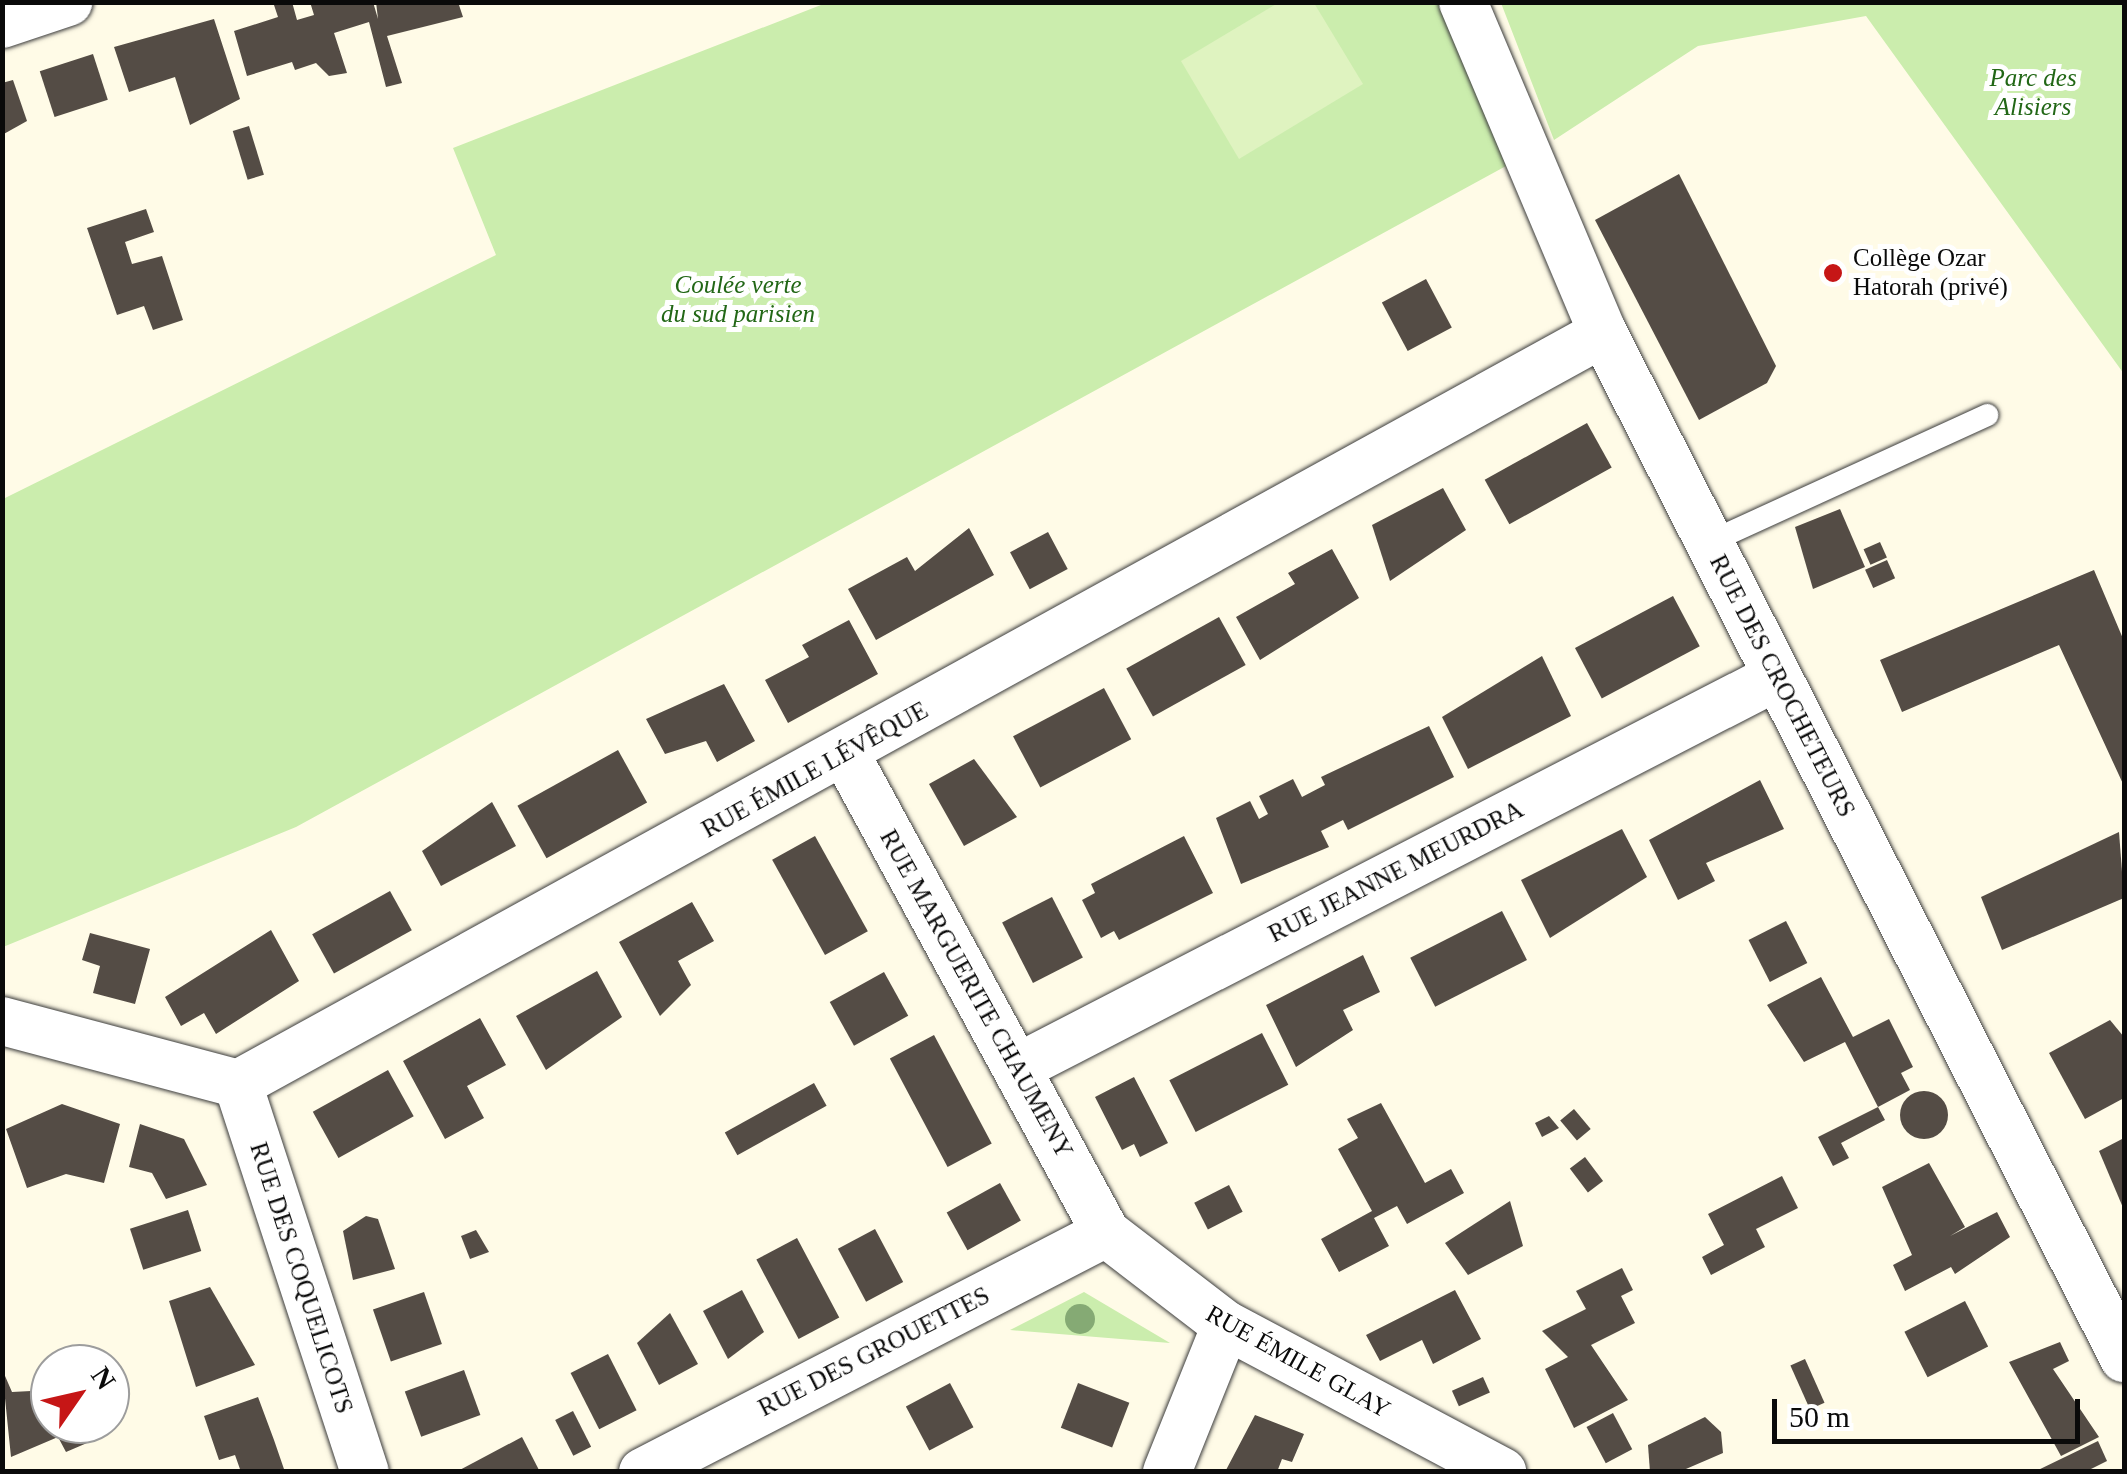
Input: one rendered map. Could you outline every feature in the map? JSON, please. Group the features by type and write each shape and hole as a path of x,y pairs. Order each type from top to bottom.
{"street":[{"path":"2,24 68,2"},
{"name":"RUE DES CROCHETEURS","path":"1464,2 1603,333 2124,1358"},
{"name":"RUE ÉMILE LÉVÊQUE","path":"238,1084 846,755 1603,333"},
{"name":"RUE JEANNE MEURDRA","path":"1017,1068 1776,677"},
{"name":"RUE MARGUERITE CHAUMENY","path":"846,755 1106,1233"},
{"path":"2,1021 238,1084"},
{"name":"RUE DES COQUELICOTS","path":"238,1084 365,1472"},
{"name":"RUE ÉMILE GLAY","path":"1106,1233 1226,1325 1502,1472"},
{"name":"RUE DES GROUETTES","path":"643,1472 1106,1233"},
{"path":"1167,1472 1226,1325"}],"lane":[{"path":"1710,542 1987,414"}],"green space":[{"name":"Coulée verte du sud parisien","path":"826,3 1442,3 1506,166 296,827 3,947 3,499 496,255 453,148"},
{"path":"1278,3 1314,3 1363,84 1239,159 1181,61"},
{"name":"Parc des Alisiers","path":"1501,3 2124,3 2124,374 1866,16 1698,46 1554,140"},
{"path":"1084,1292 1170,1343 1010,1330"}],"building":[{"path":"273,2 292,2 297,20 314,15 310,2 373,2 378,19 376,2 458,2 463,17 387,36 402,83 386,87 369,22 334,33 347,73 329,76 316,63 295,70 292,62 247,76 234,31 278,17"},
{"path":"214,19 240,99 190,125 175,77 129,92 114,47"},
{"path":"93,54 108,100 55,117 40,71"},
{"path":"13,80 27,121 2,135 2,83"},
{"path":"249,126 264,175 248,180 233,131"},
{"path":"1679,174 1776,366 1767,383 1699,420 1595,220"},
{"path":"146,209 154,232 125,242 132,264 162,256 183,320 153,330 144,306 117,315 87,228"},
{"path":"1426,279 1452,328 1408,351 1382,302"},
{"path":"1587,423 1612,468 1509,524 1485,480"},
{"path":"1443,488 1466,530 1390,581 1372,525"},
{"path":"1840,509 1865,567 1813,589 1795,527"},
{"path":"969,528 994,575 876,640 848,589 907,557 915,571"},
{"path":"1048,532 1068,569 1030,589 1010,552"},
{"path":"1880,542 1887,558 1870,565 1864,549"},
{"path":"1332,549 1359,598 1260,660 1236,617 1295,584 1288,573"},
{"path":"1887,560 1895,578 1873,588 1865,570"},
{"path":"2094,570 2124,641 2124,786 2059,645 1902,712 1880,660"},
{"path":"1673,596 1700,646 1602,698 1575,648"},
{"path":"1219,617 1246,665 1153,716 1126,668"},
{"path":"849,620 878,674 788,723 765,680 809,657 802,645"},
{"path":"1542,656 1571,716 1468,769 1442,717"},
{"path":"724,684 755,741 717,762 706,741 665,754 646,719"},
{"path":"1104,688 1131,739 1040,788 1013,736"},
{"path":"1429,726 1454,777 1348,830 1343,820 1321,831 1329,847 1241,884 1216,818 1250,801 1259,819 1268,814 1259,796 1293,779 1302,797 1325,785 1321,777"},
{"path":"618,750 647,802 547,858 517,806"},
{"path":"974,759 1017,817 964,846 929,784"},
{"path":"1760,780 1784,829 1706,863 1715,881 1678,900 1649,840"},
{"path":"492,802 516,846 441,886 422,851"},
{"path":"1622,829 1647,877 1550,938 1521,880"},
{"path":"2119,832 2124,898 2002,950 1981,897"},
{"path":"815,836 868,931 825,955 772,860"},
{"path":"1184,836 1213,893 1119,940 1114,931 1101,938 1082,900 1095,893 1091,884"},
{"path":"390,891 412,930 334,974 312,934"},
{"path":"1052,897 1083,958 1033,983 1002,922"},
{"path":"692,902 714,941 678,961 691,985 660,1016 619,942"},
{"path":"1502,911 1527,960 1435,1007 1410,958"},
{"path":"1786,921 1807,963 1770,982 1749,940"},
{"path":"271,930 299,981 216,1034 204,1013 181,1026 165,997"},
{"path":"90,933 150,949 135,1004 93,993 100,966 82,960"},
{"path":"1363,955 1380,992 1343,1010 1353,1030 1296,1067 1266,1005"},
{"path":"597,971 622,1017 546,1070 516,1016"},
{"path":"884,972 908,1016 854,1046 830,1002"},
{"path":"1821,977 1853,1037 1889,1019 1913,1067 1901,1073 1910,1090 1878,1107 1845,1042 1804,1062 1767,1005"},
{"path":"480,1018 506,1065 467,1086 484,1118 445,1139 403,1061"},
{"path":"2110,1020 2124,1037 2124,1098 2085,1119 2049,1053"},
{"path":"1262,1033 1288,1085 1196,1132 1169,1080"},
{"path":"934,1035 992,1144 948,1167 890,1058"},
{"path":"388,1070 414,1116 338,1158 313,1112"},
{"path":"1134,1077 1168,1143 1140,1157 1134,1144 1122,1150 1095,1097"},
{"path":"814,1083 827,1106 737,1155 725,1132"},
{"path":"1924,1091 1941,1098 1948,1115 1941,1132 1924,1139 1907,1132 1900,1115 1907,1098"},
{"path":"1381,1103 1425,1183 1451,1169 1464,1193 1407,1224 1397,1206 1374,1218 1389,1246 1339,1272 1321,1239 1372,1211 1338,1149 1358,1138 1347,1119"},
{"path":"62,1104 120,1124 104,1183 66,1174 27,1188 6,1129"},
{"path":"1878,1107 1885,1120 1841,1143 1849,1158 1833,1166 1818,1137"},
{"path":"1574,1109 1591,1129 1577,1140 1560,1121"},
{"path":"1549,1116 1559,1128 1542,1137 1535,1123"},
{"path":"140,1124 184,1139 207,1185 166,1199 152,1173 129,1167"},
{"path":"2124,1138 2124,1210 2099,1151"},
{"path":"1585,1157 1603,1181 1588,1192 1570,1168"},
{"path":"1929,1163 1965,1227 1950,1236 1997,1212 2010,1237 1955,1274 1951,1267 1905,1291 1893,1265 1912,1255 1882,1187"},
{"path":"1782,1176 1798,1208 1756,1229 1765,1247 1711,1275 1702,1257 1724,1245 1708,1214"},
{"path":"1000,1183 1021,1221 967,1250 947,1213"},
{"path":"1229,1185 1243,1212 1208,1229 1194,1203"},
{"path":"1510,1201 1523,1246 1468,1275 1445,1243"},
{"path":"188,1210 201,1251 143,1270 130,1229"},
{"path":"366,1216 378,1219 395,1269 353,1280 343,1231"},
{"path":"875,1229 903,1282 866,1302 838,1249"},
{"path":"476,1230 489,1252 470,1259 461,1236"},
{"path":"797,1238 839,1317 799,1339 756,1260"},
{"path":"1622,1268 1633,1290 1621,1296 1635,1323 1591,1345 1628,1400 1574,1428 1545,1369 1568,1357 1542,1331 1586,1309 1576,1291"},
{"path":"210,1287 255,1365 196,1387 169,1301"},
{"path":"742,1290 764,1332 728,1359 703,1311"},
{"path":"1455,1290 1481,1339 1433,1364 1422,1340 1380,1361 1366,1335"},
{"path":"424,1292 442,1344 391,1362 373,1310"},
{"path":"1965,1301 1988,1346 1928,1377 1904,1332"},
{"path":"670,1313 698,1364 659,1385 637,1343"},
{"path":"2060,1342 2069,1361 2053,1369 2099,1437 2061,1456 2009,1362"},
{"path":"608,1354 637,1410 599,1429 571,1373"},
{"path":"1805,1359 1825,1403 1810,1409 1790,1366"},
{"path":"2,1369 12,1392 30,1391 30,1444 42,1444 11,1457"},
{"path":"464,1370 480,1415 421,1437 405,1392"},
{"path":"1483,1377 1490,1393 1459,1406 1452,1391"},
{"path":"950,1383 973,1427 929,1451 906,1406"},
{"path":"1078,1383 1129,1403 1112,1448 1061,1428"},
{"path":"258,1397 285,1472 241,1472 235,1455 219,1460 204,1416"},
{"path":"573,1411 591,1447 573,1456 555,1420"},
{"path":"1613,1413 1632,1449 1606,1463 1587,1427"},
{"path":"1255,1415 1304,1434 1292,1462 1282,1459 1277,1472 1226,1470"},
{"path":"1705,1417 1721,1432 1723,1453 1679,1472 1650,1472 1648,1445"},
{"path":"522,1437 540,1472 456,1472"},
{"path":"2098,1441 2107,1461 2085,1472 2034,1472"},
{"path":"62,1444 85,1444 66,1452"}],"place":[{"name":"Collège Ozar Hatorah (privé)","path":"1833,273"}]}
